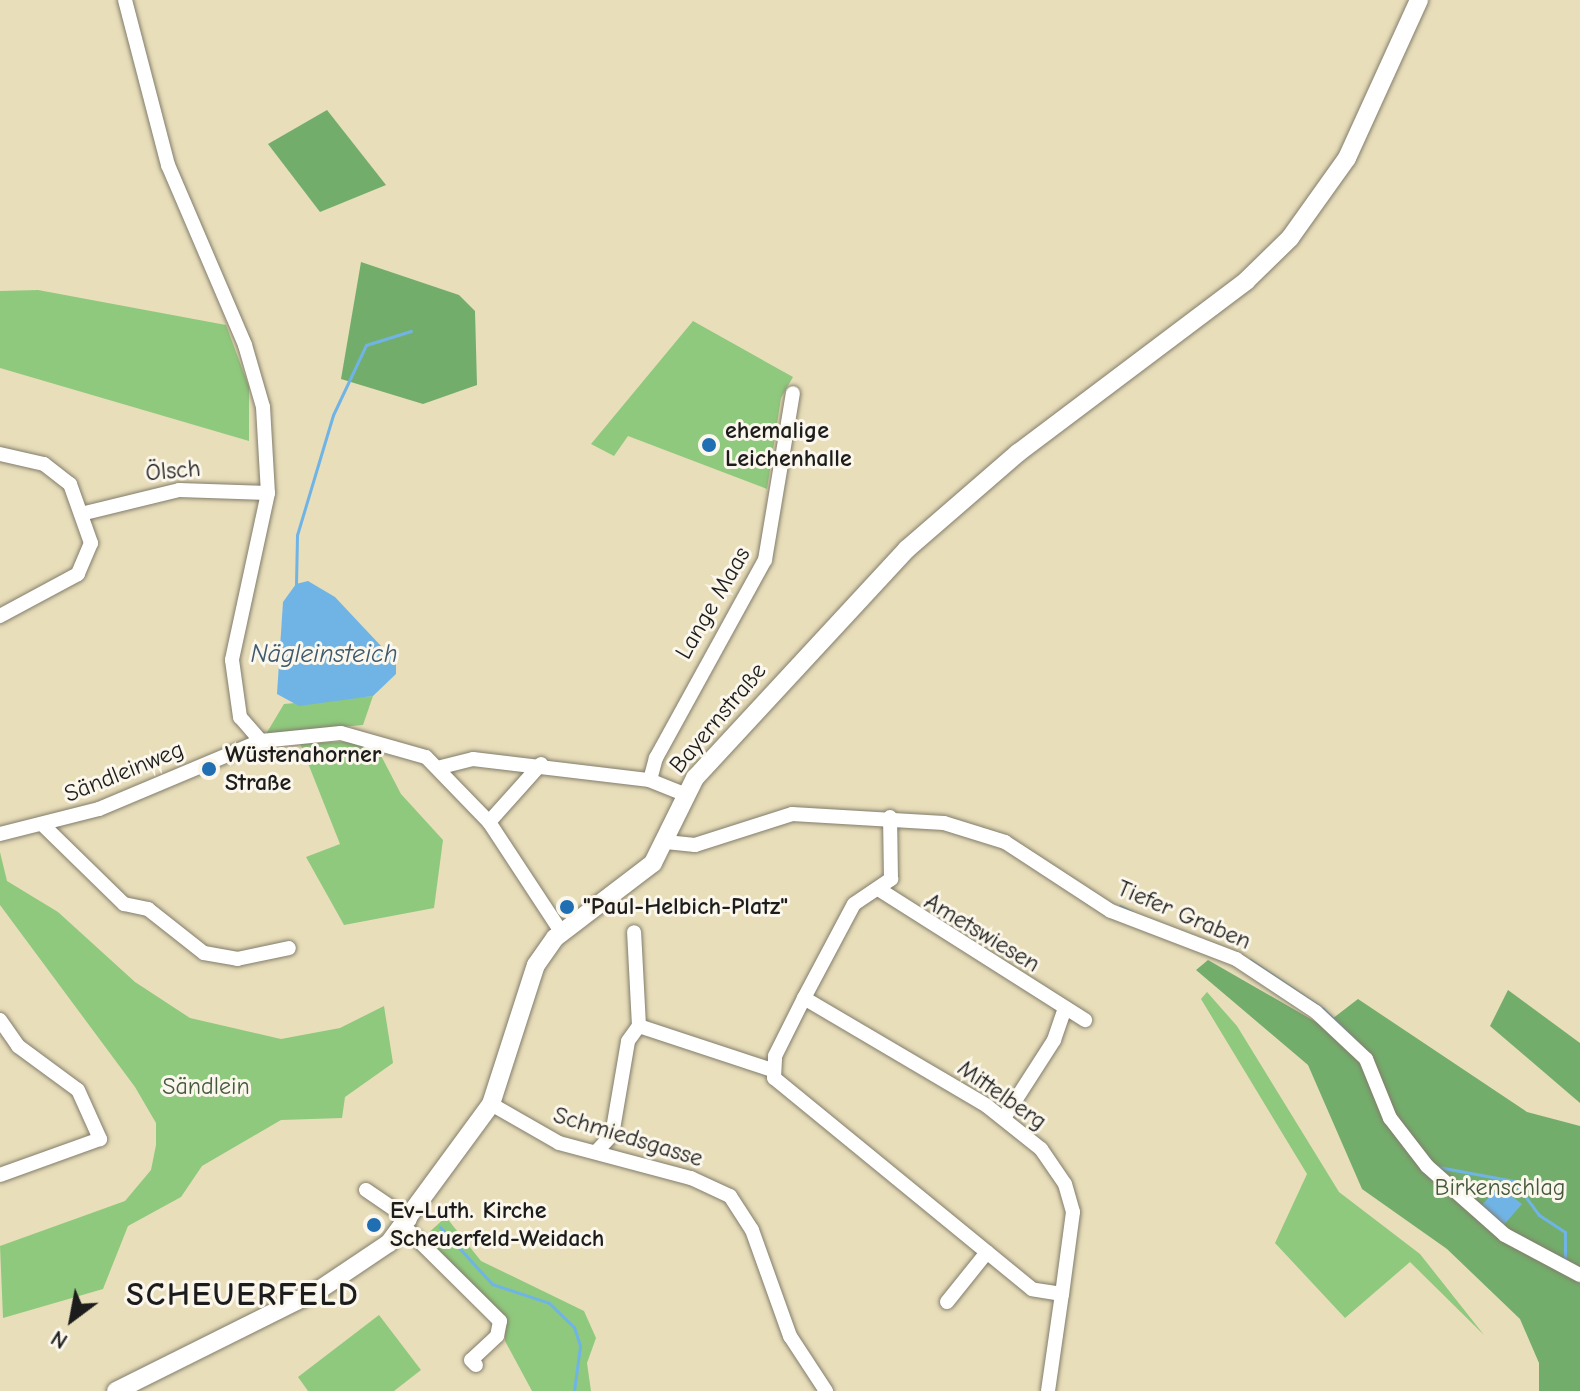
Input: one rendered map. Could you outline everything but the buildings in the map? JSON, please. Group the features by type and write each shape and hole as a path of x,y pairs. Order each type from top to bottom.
{"street":[{"path":"125,0 168,165 256,376 268,493 232,660 240,717 261,741 363,736 441,767 489,822 562,933"},
{"name":"Bayernstraße","path":"116,1391 351,1272 407,1223 491,1104 536,965 562,933 623,892 666,842 684,794 888,568 975,488 1208,312 1290,238 1347,158 1419,0"},
{"name":"Lange Maas","path":"650,780 676,711 765,560 793,393"},
{"path":"0,454 54,469 85,513 91,543 85,568 0,616"},
{"name":"Ölsch","path":"85,513 179,490 268,493"},
{"name":"Sändleinweg","path":"0,834 44,826 261,741"},
{"path":"441,767 459,758 541,764 650,780 684,794"},
{"path":"489,822 541,764"},
{"name":"Tiefer Graben","path":"666,842 695,845 792,814 890,817 977,829 1121,916 1219,951 1285,989 1352,1042 1390,1118 1427,1166 1505,1235 1580,1275"},
{"path":"772,1070 804,998 854,904 880,890 891,879 890,817"},
{"path":"44,826 124,904 148,909 204,953 237,959 289,948"},
{"name":"Ametswiesen","path":"880,890 1085,1020"},
{"path":"596,1152 612,1135 628,1041 639,1026 634,932"},
{"name":"Mittelberg","path":"804,998 1004,1118 1041,1149 1072,1201 1048,1391"},
{"path":"1004,1118 1054,1040 1065,1008"},
{"path":"0,1020 18,1046 78,1090 100,1139 0,1175"},
{"path":"639,1026 772,1070 788,1095 1032,1289 1062,1294"},
{"name":"Schmiedsgasse","path":"491,1104 550,1139 730,1196 752,1230 790,1336 826,1391"},
{"path":"366,1190 407,1223 500,1321 497,1336 471,1360 476,1365"},
{"path":"947,1302 987,1252"}],"green space":[{"path":"327,110 386,185 320,212 268,144"},
{"path":"361,262 459,295 475,311 477,385 423,404 341,379"},
{"path":"38,290 226,325 249,387 249,441 0,368 0,291"},
{"path":"693,321 793,377 781,398 767,489 628,436 614,456 591,444"},
{"path":"373,696 363,725 266,734 284,704"},
{"path":"344,742 376,746 401,794 443,840 434,908 344,925 306,857 340,844 300,743"},
{"name":"Sändlein","path":"0,852 7,881 58,912 135,982 190,1018 281,1039 340,1028 384,1006 393,1063 345,1097 342,1118 281,1120 202,1166 181,1197 128,1226 103,1289 3,1318 0,1246 125,1201 151,1170 156,1123 135,1087 0,905"},
{"name":"Birkenschlag","path":"1208,960 1323,1026 1358,999 1527,1112 1580,1126 1580,1391 1539,1391 1539,1363 1520,1319 1447,1249 1362,1189 1308,1065 1196,970"},
{"path":"1508,990 1580,1043 1580,1103 1490,1026"},
{"path":"1207,992 1237,1026 1339,1192 1420,1254 1484,1335 1410,1262 1345,1318 1275,1243 1307,1174 1201,999"},
{"path":"446,1217 481,1261 584,1311 596,1338 587,1363 591,1391 532,1391 505,1341 505,1316 425,1236"},
{"path":"379,1315 421,1370 394,1391 308,1391 298,1377"}],"water":[{"name":"Nägleinsteich","path":"308,581 335,597 396,662 396,674 373,696 299,706 277,694 283,602 296,584"},
{"path":"1499,1187 1522,1204 1502,1227 1479,1208"}],"waterway":[{"path":"296,584 297,535 333,415 366,345 411,331"},
{"path":"1120,906 1132,912"},
{"path":"1250,960 1323,1009 1366,1051"},
{"path":"1438,1167 1514,1181 1539,1215 1565,1232 1565,1260"},
{"path":"440,1227 492,1284 549,1303 574,1327 580,1346 574,1391"}],"place":[{"name":"ehemalige Leichenhalle","path":"709,445"},
{"name":"Wüstenahorner Straße","path":"209,769"},
{"name":"\"Paul-Helbich-Platz\"","path":"567,907"},
{"name":"Ev-Luth. Kirche Scheuerfeld-Weidach","path":"374,1225"}],"district":[{"name":"SCHEUERFELD","path":"243,1295"}]}
